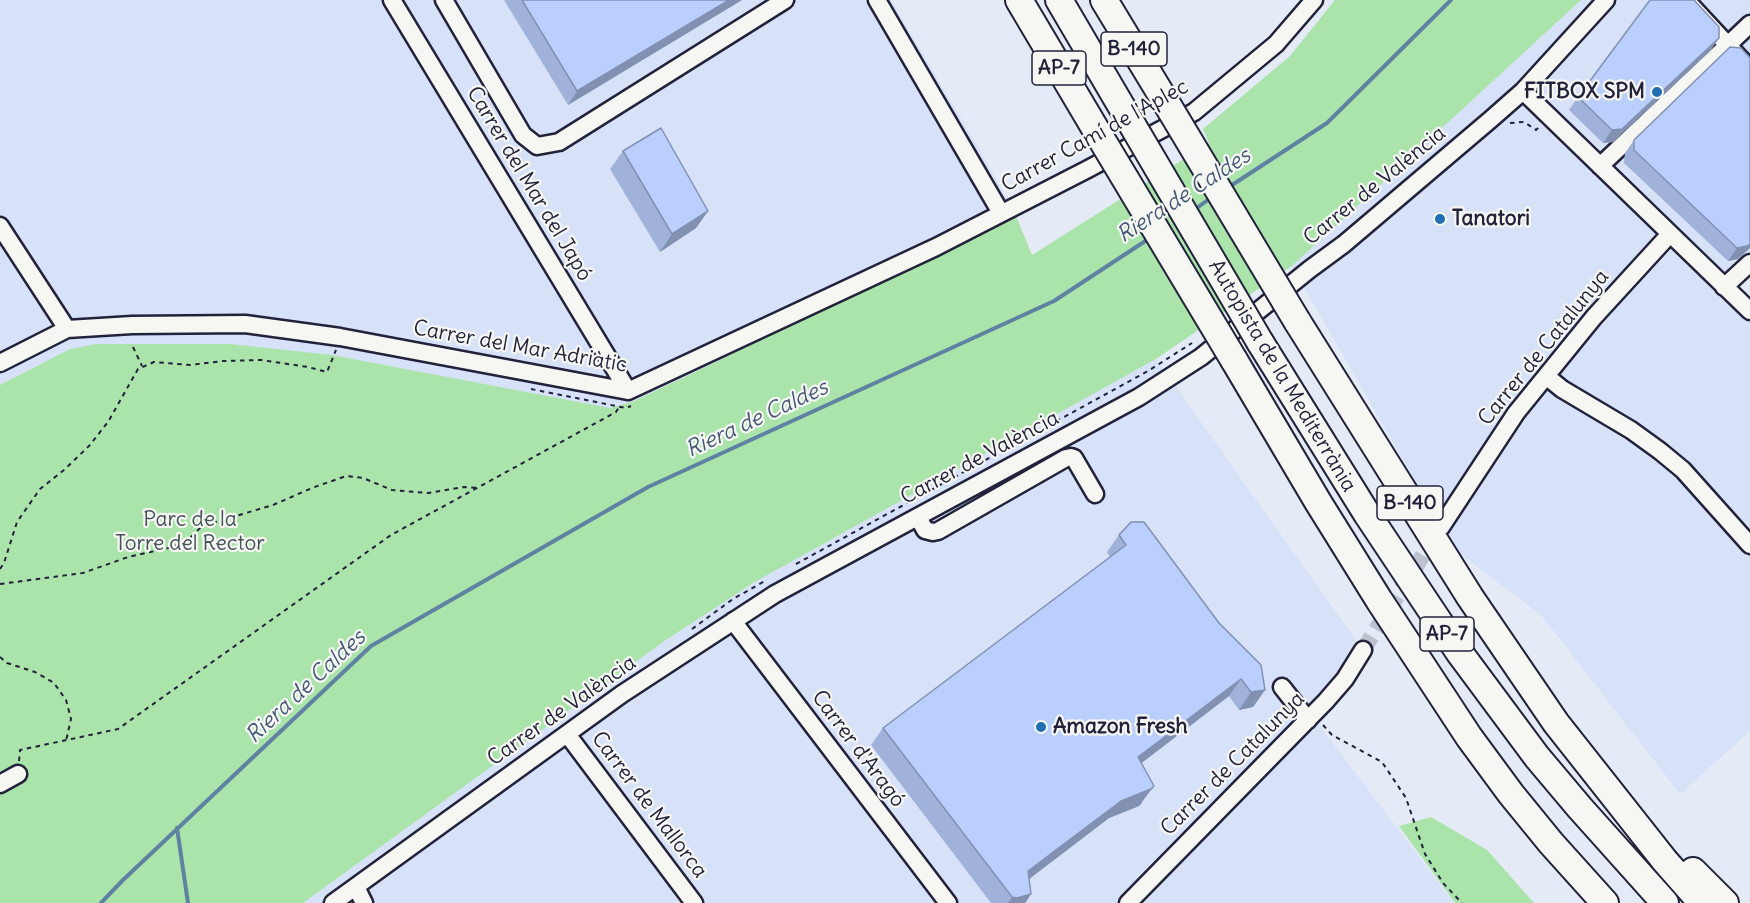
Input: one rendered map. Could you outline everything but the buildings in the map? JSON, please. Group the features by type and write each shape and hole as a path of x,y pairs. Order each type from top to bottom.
{"highway":[{"name":"Autopista de la Mediterrània","path":"1019,0 1373,591 1469,737 1511,794 1605,903"},
{"name":"Autopista de la Mediterrània","path":"1059,0 1260,342 1367,514 1466,661 1544,765 1665,903"},
{"name":"B-140","path":"1104,0 1427,532 1528,682 1561,717 1672,850 1725,903"},
{"path":"1528,682 1556,723 1610,792 1702,903"}],"street":[{"name":"Carrer del Mar del Japó","path":"392,0 632,397"},
{"path":"444,0 523,135 537,146 559,142 785,0"},
{"path":"877,0 1001,213"},
{"name":"Carrer Camí de l'Aplec","path":"1001,213 1194,112 1276,44 1314,0"},
{"name":"Carrer de València","path":"333,903 622,694 775,594 1129,403 1201,357 1310,268 1344,244 1523,91 1606,0"},
{"path":"1686,0 1750,69"},
{"path":"1600,166 1750,24"},
{"path":"1523,91 1750,311"},
{"name":"Carrer del Mar Adriàtic","path":"0,363 66,329 245,324 340,337 632,397 1001,213"},
{"path":"0,226 66,329"},
{"name":"Carrer de Catalunya","path":"1441,527 1516,413 1594,317 1670,234"},
{"path":"1724,287 1750,263"},
{"path":"1546,376 1631,430 1683,470 1750,545"},
{"path":"918,517 925,530 938,531 1071,456 1095,494"},
{"name":"Carrer d'Aragó","path":"733,621 948,903"},
{"name":"Carrer de Catalunya","path":"1128,903 1311,717 1345,679 1363,650"},
{"path":"1282,687 1311,717"},
{"name":"Carrer de Mallorca","path":"567,734 694,903"},
{"path":"0,784 18,774"},
{"path":"356,886 364,903"}],"path":[{"path":"0,569 17,522 40,489 89,446 108,422 138,369 154,362 190,365 261,360 327,372 340,337"},
{"path":"133,347 142,367"},
{"path":"528,389 626,408 632,397"},
{"path":"18,774 20,750 118,729 391,535 616,412 632,397"},
{"path":"0,584 83,573 128,557 173,547 188,540 202,526 273,506 312,488 346,476 363,478 392,489 428,493 464,487 478,488"},
{"path":"0,657 8,663 36,672 54,683 66,700 71,719 66,741"},
{"path":"1311,717 1332,735 1382,762 1406,798 1425,854 1443,883 1462,903"}],"shaded area":[{"path":"0,0 891,0 988,164 1016,216 982,229 632,402 610,409 332,355 70,349 0,385"},
{"path":"1581,0 1750,0 1750,263 1724,287 1750,311 1750,731 1680,794 1542,616 1454,549 1292,266"},
{"path":"1156,359 1363,650 1312,716 1454,903 303,903 666,640 753,583"}],"green space":[{"name":"Parc de la Torre del Rector","path":"1335,0 1581,0 1292,266 1156,359 753,583 666,640 303,903 0,903 0,385 70,349 96,344 230,344 332,355 610,408 632,402 982,229 1016,216 1032,255 1209,143 1203,129 1290,56"},
{"path":"1431,817 1487,850 1534,903 1455,903 1399,826"}],"waterway":[{"name":"Riera de Caldes","path":"1229,187 1327,123 1451,0"},
{"name":"Riera de Caldes","path":"1194,210 1212,197"},
{"name":"Riera de Caldes","path":"101,903 371,646 648,487 1054,301 1150,238"},
{"path":"177,828 188,903"}],"tunnel":[{"path":"1363,650 1437,533"}],"place":[{"name":"FITBOX SPM","path":"1657,92"},
{"name":"Tanatori","path":"1440,219"},
{"name":"Amazon Fresh","path":"1041,727"}]}
